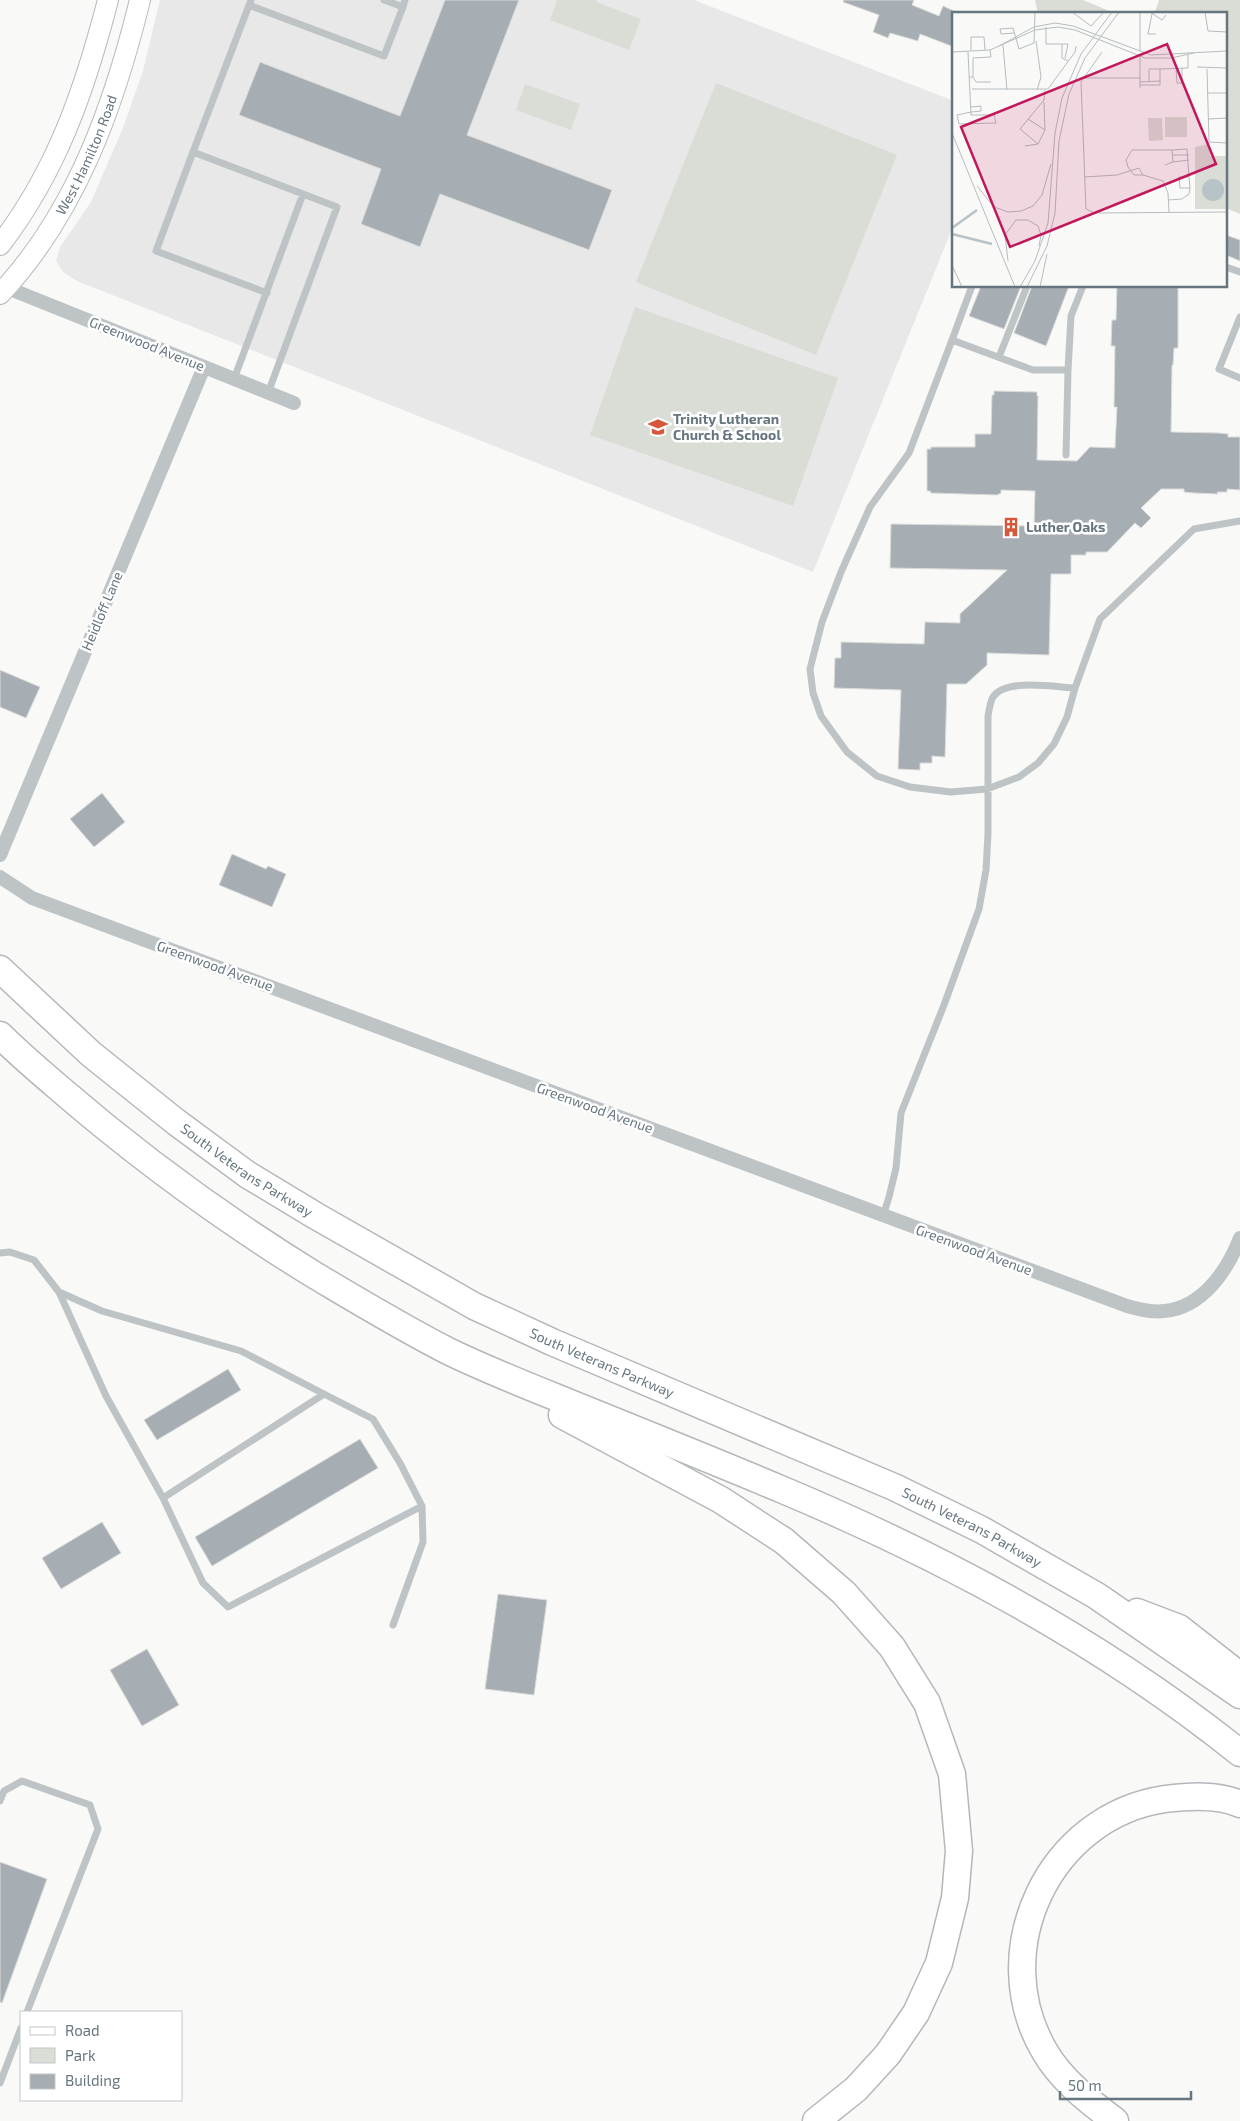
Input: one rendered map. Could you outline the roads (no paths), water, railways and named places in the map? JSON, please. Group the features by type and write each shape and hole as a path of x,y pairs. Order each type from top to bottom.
{"highway":[{"name":"South Veterans Parkway","path":"0,970 91,1054 176,1122 248,1175 402,1266 474,1306 552,1342 894,1488 982,1530 1097,1596 1240,1696"},
{"path":"0,1035 98,1122 179,1185 279,1253 383,1317 451,1352 580,1425 721,1500 784,1541 844,1592 892,1647 927,1703 952,1774 959,1851 955,1898 939,1963 916,2013 888,2054 856,2088 816,2121"},
{"path":"451,1352 531,1387 793,1494 941,1563 1044,1619 1109,1659 1159,1693 1240,1753"},
{"path":"1097,1596 1179,1628 1240,1675"},
{"path":"1115,2121 1079,2093 1062,2074 1045,2052 1034,2028 1026,2001 1022,1968 1024,1938 1030,1912 1045,1880 1059,1861 1087,1834 1114,1816 1150,1801 1180,1797 1204,1797 1240,1804"}],"main road":[{"name":"West Hamilton Road","path":"0,245 41,184 64,137 90,69 108,0"},
{"name":"West Hamilton Road","path":"2,289 42,242 84,169 108,111 140,0"}],"street":[{"name":"Greenwood Avenue","path":"2,289 294,403"},
{"name":"Heidloff Lane","path":"0,855 204,367"},
{"name":"Greenwood Avenue","path":"0,877 32,898 1127,1306 1151,1311 1175,1309 1195,1301 1219,1279 1240,1238"}],"lane":[{"path":"267,292 156,250 250,3 384,56 404,4 384,0"},
{"path":"193,152 337,207 268,393"},
{"path":"234,379 303,194"},
{"path":"1228,268 1240,272"},
{"path":"971,288 909,452 870,507 841,572 822,622 810,669 813,693 821,716 847,752 877,776 910,787 943,791 987,789 1019,777 1038,763 1054,744 1067,717 1075,688 1100,619 1194,528 1240,521"},
{"path":"999,357 1026,288"},
{"path":"1066,456 1071,316 1082,288"},
{"path":"1240,316 1219,369 1240,378"},
{"path":"952,340 1033,370 1068,370"},
{"path":"882,1216 896,1168 901,1113 944,1005 979,909 986,870 988,716 992,697 1005,687 1019,685 1075,688"},
{"path":"0,1252 10,1252 34,1260 60,1292 106,1396 163,1498 203,1583 228,1606 422,1506"},
{"path":"60,1292 102,1311 241,1351 373,1419 400,1463 422,1506 423,1542 393,1625"},
{"path":"163,1498 324,1394"},
{"path":"0,1801 4,1791 22,1781 90,1805 98,1829 27,2011"},
{"path":"0,2083 20,2031"}],"place":[{"name":"Trinity Lutheran Church & School","path":"658,427"},
{"name":"Luther Oaks","path":"1011,527"}]}
